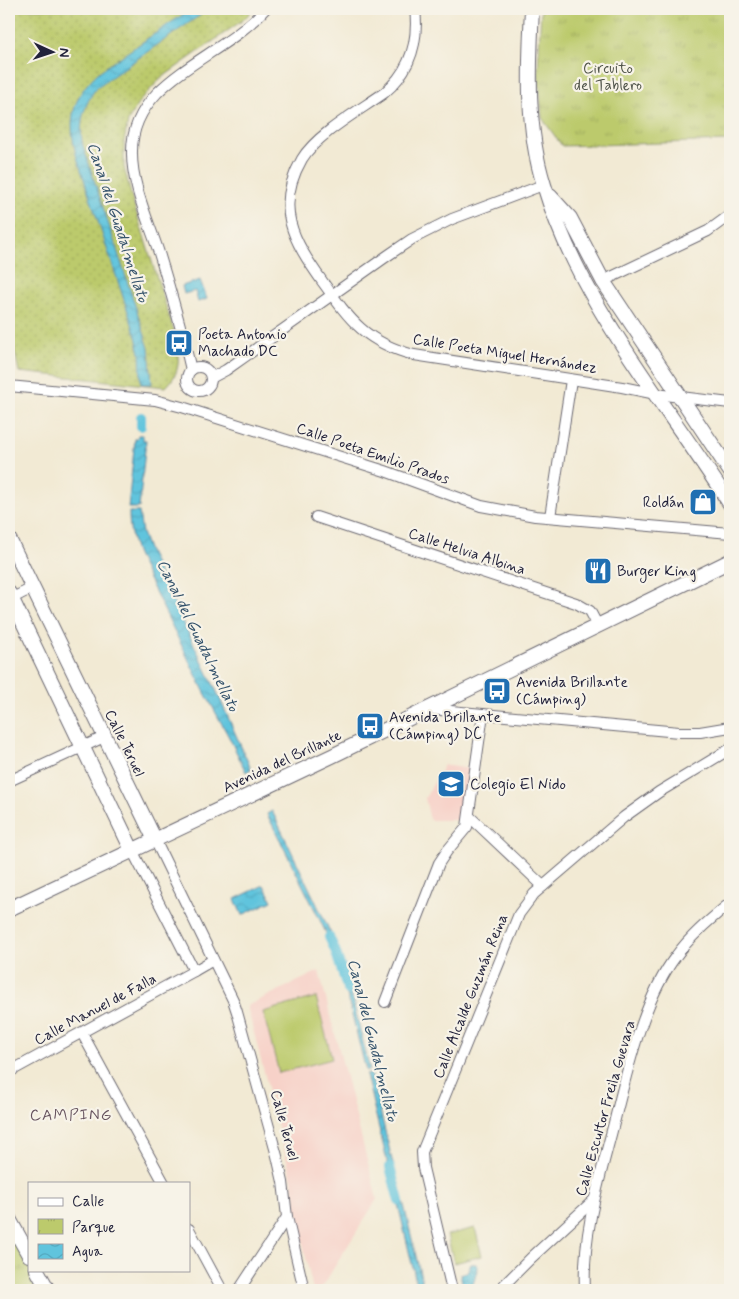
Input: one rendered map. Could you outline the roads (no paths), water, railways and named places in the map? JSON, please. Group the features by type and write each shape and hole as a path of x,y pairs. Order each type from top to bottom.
{"main road":[{"path":"532,9 529,68 534,140 543,185 563,238 585,285 730,504"},
{"path":"543,185 570,218 603,281 730,471"},
{"name":"Calle Teruel","path":"9,539 155,840"},
{"name":"Avenida del Brillante","path":"9,909 429,708 730,561"},
{"path":"10,598 132,850"},
{"path":"9,1219 28,1254"},
{"path":"38,1272 48,1290"}],"street":[{"path":"191,370 174,304 136,185 132,161 133,138 142,113 159,92 250,24 265,9"},
{"name":"Calle Poeta Miguel Hernández","path":"415,9 415,43 410,59 399,79 384,93 313,145 303,158 294,176 288,196 292,232 300,249 352,322 376,340 402,352 414,355 622,387 656,394 730,403"},
{"path":"211,378 226,370 387,256 432,229 452,219 543,185"},
{"path":"603,281 708,231 730,216"},
{"path":"198,367 208,372 211,378 210,384 206,389 196,391 188,384 187,377 191,370 198,367"},
{"path":"550,517 571,380"},
{"name":"Calle Poeta Emilio Prados","path":"9,386 155,400 191,409 385,471 481,506 508,512 730,533"},
{"path":"191,409 196,391"},
{"name":"Calle Helvia Albina","path":"316,518 576,603 590,611 598,626"},
{"path":"10,598 32,588"},
{"path":"429,708 679,732 700,732 730,727"},
{"path":"385,1002 439,863 446,851 467,827 483,714"},
{"path":"9,781 104,737"},
{"name":"Calle Alcalde Guzmán Reina","path":"452,1290 423,1168 422,1152 519,914 526,903 543,886 640,804 730,749"},
{"path":"469,816 543,886"},
{"name":"Calle Teruel","path":"155,840 214,960 237,1012 277,1156 283,1182 287,1217 304,1290"},
{"path":"132,850 194,971 214,960"},
{"name":"Calle Escultor Freila Guevara","path":"585,1290 586,1253 594,1200 623,1087 642,1025 657,988 680,950 730,903"},
{"name":"Calle Manuel de Falla","path":"9,1072 194,971"},
{"path":"82,1032 163,1182"},
{"path":"499,1290 530,1258 594,1200"},
{"path":"239,1290 287,1217"},
{"path":"190,1231 222,1290"}],"water":[{"path":"191,9 209,9 97,87 83,115 81,130 83,146 149,348 152,384 141,384 140,353 136,336 77,158 72,121 77,100 90,81 100,71"},
{"path":"200,280 207,299 198,302 195,291 184,294 182,286"},
{"path":"138,435 143,435 143,440 146,440 139,508 128,508 135,439 137,439"},
{"path":"129,512 139,512 142,533 149,552 216,690 251,769 246,772 139,559 131,536"},
{"path":"272,811 338,948 334,950 267,814"},
{"path":"264,885 272,901 242,915 235,899"},
{"path":"347,977 370,1070 366,1071 343,978"},
{"path":"371,1074 396,1176 392,1181 366,1075"},
{"path":"399,1184 424,1290 418,1290 395,1191"},
{"path":"471,1264 476,1264 478,1267 472,1288 464,1290 460,1274 467,1272"}],"waterway":[{"name":"Canal del Guadalmellato","path":"141,417 141,426"},
{"name":"Canal del Guadalmellato","path":"329,937 348,990"},
{"name":"Canal del Guadalmellato","path":"390,1167 399,1201"}],"place":[{"name":"Poeta Antonio Machado DC","path":"179,343"},
{"name":"Roldán","path":"703,502"},
{"name":"Burger King","path":"598,571"},
{"name":"Avenida Brillante (Cámping)","path":"497,691"},
{"name":"Avenida Brillante (Cámping) DC","path":"370,726"},
{"name":"Colegio El Nido","path":"451,784"}],"district":[{"name":"CAMPING","path":"71,1114"}],"park label":[{"name":"Circuito del Tablero","path":"608,76"}]}
